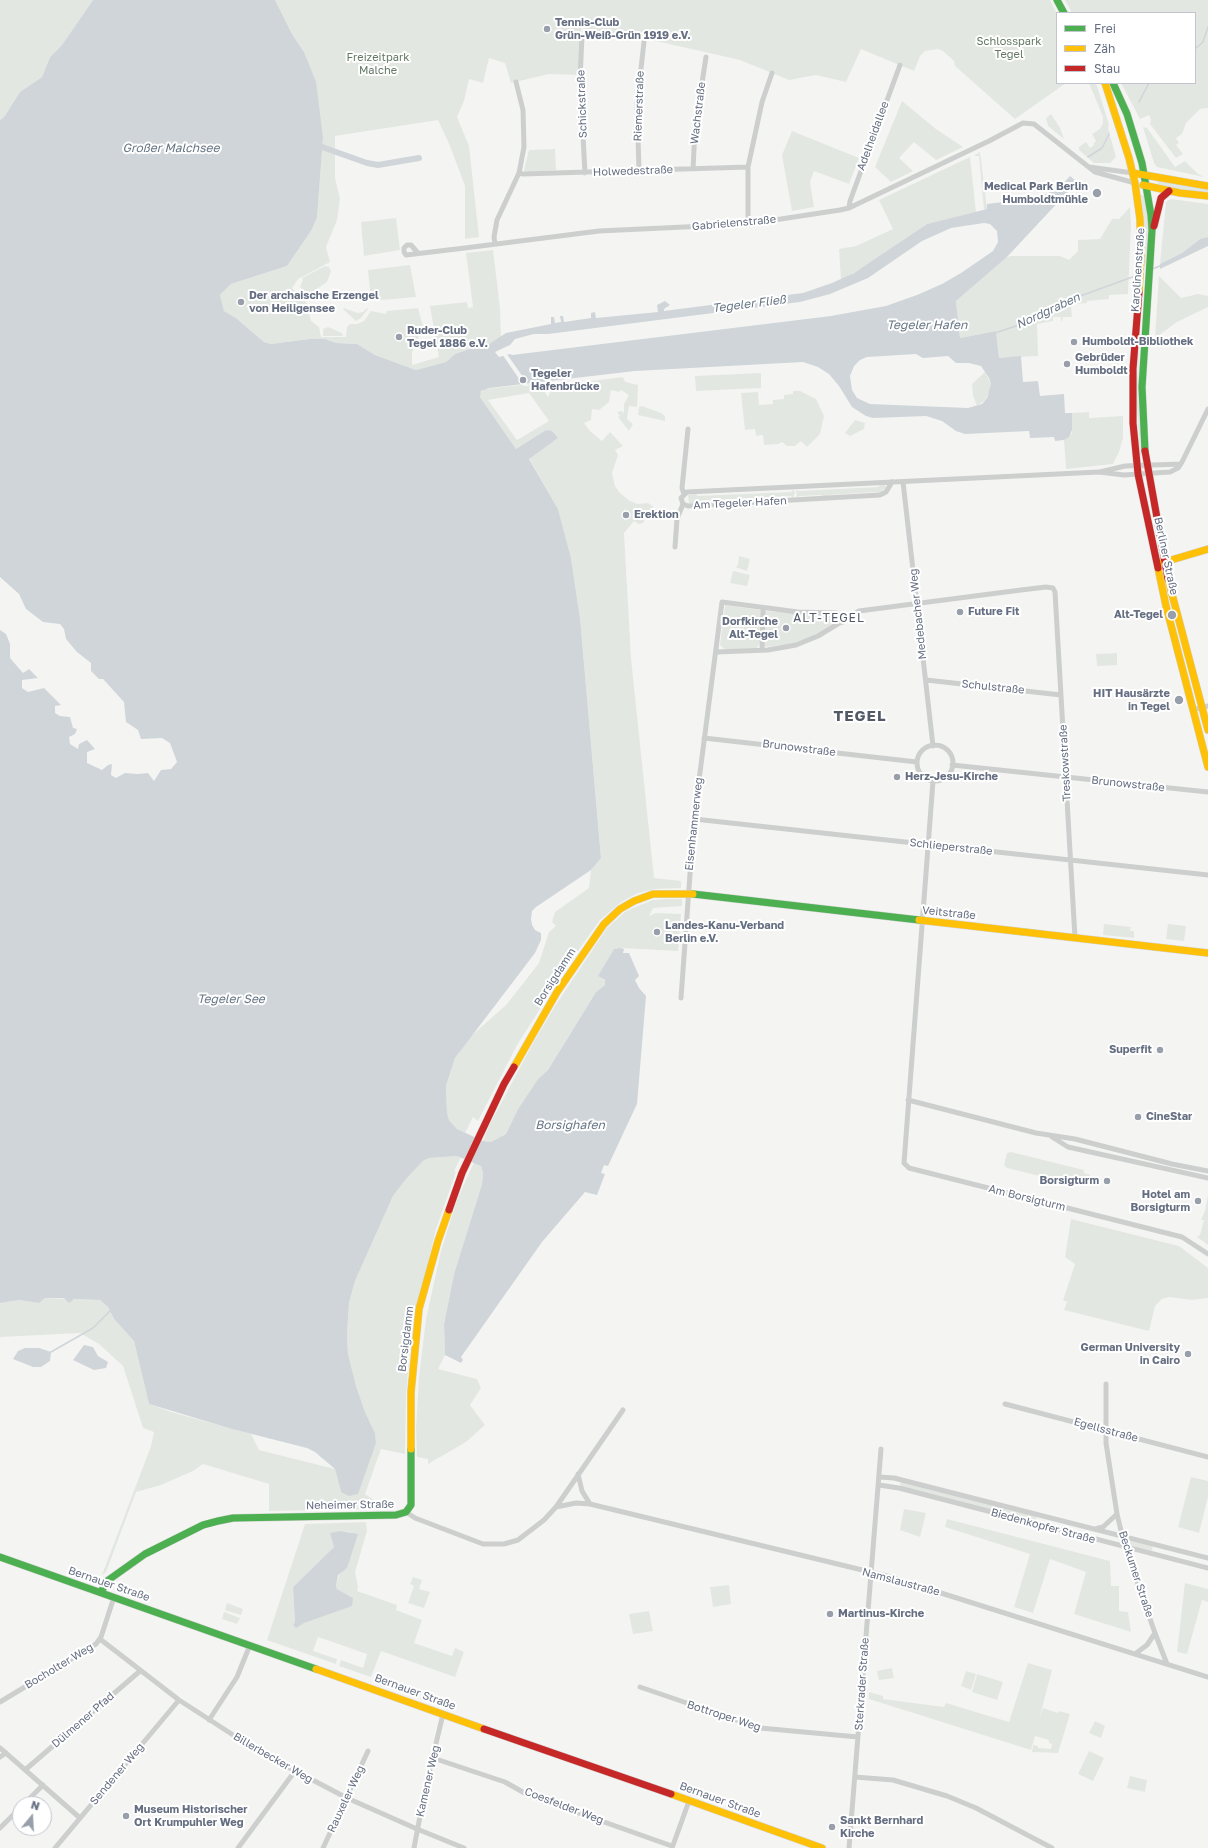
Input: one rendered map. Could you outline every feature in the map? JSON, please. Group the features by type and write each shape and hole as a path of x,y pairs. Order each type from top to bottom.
{"main road":[{"path":"1057,0 1063,12"},
{"name":"Karolinenstraße","path":"1105,84 1118,119 1133,173 1141,228 1140,267 1133,369 1133,423 1136,465"},
{"name":"Karolinenstraße","path":"1113,84 1126,111 1144,174 1152,230 1142,387 1146,465"},
{"path":"1133,173 1208,186"},
{"path":"1135,183 1169,191 1208,196"},
{"path":"1152,230 1161,198 1169,191"},
{"name":"Berliner Straße","path":"1136,465 1156,564 1192,710 1208,767"},
{"name":"Berliner Straße","path":"1146,465 1164,562 1186,654 1205,706 1208,730"},
{"path":"1156,564 1208,549"},
{"name":"Borsigdamm","path":"406,1512 411,1505 411,1392 420,1309 438,1241 462,1173 483,1126 530,1036 581,955 604,924 620,909 643,897 668,893 688,893"},
{"name":"Veitstraße","path":"688,893 1208,953"},
{"name":"Neheimer Straße","path":"101,1592 107,1581 145,1554 210,1522 233,1518 396,1515 406,1512"},
{"name":"Bernauer Straße","path":"0,1558 101,1592 822,1848"}],"street":[{"name":"Schickstraße","path":"582,36 580,81 585,173"},
{"name":"Riemerstraße","path":"639,171 637,104 644,42"},
{"name":"Wachstraße","path":"694,169 695,130 706,57"},
{"name":"Adelheidallee","path":"849,208 850,201 900,65"},
{"path":"748,224 748,167 762,102 772,73"},
{"path":"495,244 494,236 497,220 519,173 524,147 524,110 516,82"},
{"name":"Gabrielenstraße","path":"418,253 414,247 409,244 404,248 406,255 599,231 748,224 849,208 996,138 1023,123 1031,122 1088,167"},
{"name":"Holwedestraße","path":"519,173 585,173 748,167"},
{"path":"1088,167 1133,173"},
{"path":"1088,167 1103,175 1135,183"},
{"path":"1181,464 1208,409"},
{"path":"684,494 682,488 688,429"},
{"name":"Am Tegeler Hafen","path":"1099,472 1116,467 1136,465 1181,464"},
{"name":"Am Tegeler Hafen","path":"892,482 886,492 880,495 688,506 683,504 681,500 687,492 892,482 903,482 1099,472 1124,475 1148,474 1173,471 1181,464"},
{"name":"Medebacher Weg","path":"903,482 933,746"},
{"path":"675,547 678,515 683,504"},
{"name":"Treskowstraße","path":"917,604 1046,587 1052,588 1055,592 1075,938"},
{"path":"843,622 837,613 762,608 722,602 716,652 762,650 796,645 818,636 843,622 859,611 917,604"},
{"path":"762,608 762,650"},
{"name":"Eisenhammerweg","path":"681,998 694,819 716,652"},
{"name":"Schulstraße","path":"926,680 1061,694"},
{"path":"1192,710 1205,706"},
{"name":"Brunowstraße","path":"704,738 917,762"},
{"path":"933,746 947,750 951,756 952,766 947,776 941,780 933,781 926,779 921,774 917,762 922,751 933,746"},
{"name":"Brunowstraße","path":"952,766 1208,792"},
{"path":"923,921 933,781"},
{"name":"Schlieperstraße","path":"694,819 1208,875"},
{"name":"Am Borsigturm","path":"923,921 903,1159 905,1165 910,1168 1182,1237 1208,1254"},
{"path":"908,1100 1049,1136 1075,1139 1172,1164 1208,1171"},
{"path":"1049,1136 1068,1147 1208,1178"},
{"name":"Beckumer Straße","path":"1106,1384 1105,1430 1109,1469 1117,1514 1125,1547 1155,1634 1168,1664"},
{"name":"Egellsstraße","path":"1004,1404 1208,1457"},
{"name":"Neheimer Straße","path":"406,1512 415,1518 483,1544 504,1544 518,1540 544,1520 556,1507 623,1410"},
{"name":"Sterkrader Straße","path":"849,1848 881,1449"},
{"path":"578,1474 582,1492 590,1504"},
{"name":"Biedenkopfer Straße","path":"879,1477 894,1478 1208,1558"},
{"name":"Biedenkopfer Straße","path":"879,1485 899,1488 1208,1568"},
{"name":"Namslaustraße","path":"556,1507 576,1503 590,1504 872,1573 902,1581 1208,1677"},
{"name":"Beckumer Straße","path":"1095,1530 1103,1527 1117,1514"},
{"path":"1092,1539 1095,1530"},
{"name":"Bocholter Weg","path":"0,1702 94,1646 100,1639 114,1597"},
{"path":"1135,1654 1147,1645 1155,1634"},
{"name":"Billerbecker Weg","path":"100,1639 180,1700 262,1753 347,1798 464,1848"},
{"path":"210,1720 237,1677 250,1645"},
{"name":"Dülmener Pfad","path":"25,1770 140,1671"},
{"name":"Bottroper Weg","path":"640,1687 760,1728 858,1737"},
{"name":"Sendener Weg","path":"55,1848 180,1700"},
{"name":"Kamener Weg","path":"414,1848 443,1714"},
{"path":"0,1748 80,1818"},
{"name":"Rauxeler Weg","path":"323,1848 368,1751"},
{"path":"0,1758 6,1753"},
{"name":"Coesfelder Weg","path":"433,1758 505,1782 533,1797 672,1847"},
{"path":"238,1848 295,1771"},
{"path":"855,1777 893,1780 947,1796 976,1808 1052,1848"},
{"path":"32,1796 43,1785"},
{"path":"672,1847 689,1801"},
{"path":"0,1828 12,1816"}],"green space":[{"path":"0,0 93,0 62,45 50,57 42,77 20,92 4,117 0,120"},
{"path":"275,0 1050,0 1056,12 1056,84 1065,84 1015,119 955,66 954,61 943,51 938,49 925,51 920,56 914,71 861,49 846,82 816,75 789,80 740,60 647,39 581,28 579,75 549,74 511,83 505,63 489,58 483,83 469,79 464,101 457,117 469,146 479,237 465,239 465,186 450,146 438,120 335,136 335,178 340,199 337,220 326,247 330,262 298,279 292,288 306,302 311,321 319,327 321,337 346,337 347,327 350,324 357,324 364,321 371,311 386,314 387,311 418,308 423,326 412,352 412,365 439,357 430,306 467,302 468,308 473,307 466,253 493,250 500,308 501,337 486,346 481,345 455,354 446,362 416,370 375,355 357,344 336,343 325,339 310,339 271,344 264,342 236,318 224,311 220,295 231,284 287,266 311,231 317,218 323,138 304,52 292,34"},
{"path":"1065,0 1208,0 1208,108 1200,109 1186,123 1182,134 1176,138 1179,143 1176,145 1183,154 1176,158 1150,124 1151,119 1149,115 1140,119 1122,84 1196,84 1196,12 1071,12"},
{"path":"1089,84 1096,84 1109,125 1108,128 1116,157 1110,163 1094,163 1079,150 1079,147 1086,142 1090,148 1094,145 1096,141 1092,134 1100,129 1103,123 1103,117"},
{"path":"902,101 936,129 963,147 936,160 914,142 899,158 913,171 891,182 875,167"},
{"path":"1051,114 1060,128 1064,139 1048,126 1046,118"},
{"path":"1143,127 1147,128 1175,167 1185,161 1198,174 1204,177 1157,167 1154,163"},
{"path":"792,131 859,158 849,184 814,171 810,182 814,207 792,211 782,155"},
{"path":"555,149 556,170 526,172 524,170 529,150"},
{"path":"980,152 987,209 984,210 979,156 975,156"},
{"path":"970,157 976,212 927,224 867,265 841,280 839,249 856,246 893,229 879,200"},
{"path":"1157,180 1208,189 1208,193 1172,188 1158,184"},
{"path":"1141,195 1146,195 1149,220 1146,265 1144,266 1145,233"},
{"path":"1171,199 1208,204 1208,237 1200,239 1182,253 1160,264 1166,202"},
{"path":"1130,207 1131,225 1128,294 1109,295 1109,299 1073,304 1071,308 1072,317 1063,317 1061,321 1061,317 1053,317 1053,321 1037,324 1038,356 999,358 996,331 960,338 956,301 1006,258 1010,256 1060,256 1069,260 1078,251 1078,240 1100,239 1112,219 1119,219"},
{"path":"396,218 400,250 364,256 361,222"},
{"path":"410,265 416,297 371,301 368,270"},
{"path":"325,266 329,267 331,271 327,282 308,295 300,287 303,280 302,278"},
{"path":"1159,276 1181,298 1198,294 1208,296 1208,307 1177,322 1155,338"},
{"path":"344,308 358,313 363,312 367,308 368,309 361,318 356,321 343,309"},
{"path":"328,327 342,333 343,336 323,336 323,329"},
{"path":"1140,331 1138,385 1140,456 1136,395"},
{"path":"985,372 991,384 990,390 985,400 977,406 973,396 972,384"},
{"path":"761,373 761,388 696,391 695,376"},
{"path":"623,377 625,382 638,385 637,407 629,406 627,419 633,424 629,431 618,417 620,416 617,412 624,412 624,404 629,395 621,390 619,392 611,390 609,402 599,410 592,409 591,420 584,423 590,431 602,441 610,432 623,446 615,450 618,455 612,473 615,486 620,493 630,501 638,504 648,503 654,507 651,508 643,523 639,524 634,521 624,533 631,658 654,878 681,881 681,888 655,889 638,893 621,902 600,920 570,962 517,1045 478,1121 473,1117 465,1133 457,1129 449,1120 447,1113 446,1086 455,1058 469,1038 507,1004 539,963 549,932 556,926 552,922 555,912 589,888 591,870 601,857 580,618 571,558 558,509 529,458 558,438 546,430 516,449 480,397 480,393 484,389 539,383 548,397 553,386","holes":["529,393 549,421 517,440 488,400"]},
{"path":"793,391 800,391 816,399 824,416 820,434 807,447 801,441 795,446 787,446 782,442 779,444 764,445 763,435 756,436 755,429 745,430 741,393 758,392 759,405 773,404 773,400 784,399 784,395 793,394"},
{"path":"642,406 661,413 665,416 665,421 638,415 639,407"},
{"path":"1089,412 1089,418 1123,416 1123,438 1119,452 1113,464 1066,469 1064,440 1072,433 1072,413"},
{"path":"855,420 865,423 864,429 850,436 845,433"},
{"path":"880,485 885,485 886,488 879,493 829,495 823,497 822,495 799,496 797,498 796,490 878,487"},
{"path":"793,490 795,492 793,498 791,496 698,501 697,503 689,503 688,495 696,494 698,496 791,492"},
{"path":"739,556 750,559 747,571 735,567 738,565"},
{"path":"733,571 750,575 747,586 730,583"},
{"path":"725,605 760,610 760,643 757,648 726,650 720,645"},
{"path":"765,611 835,615 837,621 812,637 791,644 766,647 764,645"},
{"path":"1117,653 1117,665 1097,666 1096,654"},
{"path":"682,899 682,906 653,908 649,916 656,913 681,914 678,951 614,949 599,976 605,981 605,985 596,992 548,1070 538,1079 518,1109 506,1134 491,1142 483,1141 489,1126 532,1045 555,1006 607,928 625,912 633,908 653,900"},
{"path":"1104,924 1131,927 1130,931 1134,931 1134,938 1103,935"},
{"path":"1168,924 1186,926 1184,941 1166,939"},
{"path":"1011,1152 1084,1170 1084,1173 1090,1175 1088,1184 1077,1182 1072,1184 1007,1168 1004,1165 1007,1153"},
{"path":"461,1157 454,1171 456,1172 436,1229 416,1313 409,1360 406,1395 405,1454 381,1449 365,1494 375,1501 374,1509 269,1511 269,1484 203,1464 193,1471 161,1485 136,1492 106,1572 102,1575 151,1446 154,1432 143,1428 123,1366 99,1344 80,1333 0,1337 0,1303 19,1300 39,1303 45,1298 100,1300 108,1307 114,1319 134,1341 149,1404 171,1412 251,1434 259,1450 335,1469 341,1492 376,1443 375,1433 365,1412 356,1386 348,1354 347,1335 349,1303 355,1281 393,1196 406,1179 423,1161 429,1158"},
{"path":"474,1162 481,1166 483,1173 482,1184 454,1274 444,1324 445,1355 438,1369 477,1379 481,1388 470,1405 485,1425 466,1442 428,1464 428,1459 417,1457 416,1429 419,1377 426,1319 441,1251 457,1200"},
{"path":"1208,1195 1208,1245 1197,1237 1200,1235 1204,1220 1201,1220 1205,1211"},
{"path":"1071,1219 1179,1246 1208,1268 1208,1298 1192,1300 1169,1297 1162,1299 1155,1306 1149,1331 1064,1310 1067,1302 1063,1300 1075,1264 1065,1257"},
{"path":"1191,1477 1208,1481 1208,1497 1199,1533 1178,1527"},
{"path":"901,1482 1037,1516 1035,1521 902,1487 900,1484"},
{"path":"904,1509 926,1513 920,1537 900,1530"},
{"path":"947,1519 1110,1561 1111,1586 1119,1586 1119,1611 1128,1612 1131,1632 1074,1614 1086,1572 1050,1559 1033,1613 1014,1607 1030,1554 945,1527"},
{"path":"366,1522 367,1531 355,1572 358,1587 357,1591 397,1605 396,1610 422,1620 414,1643 452,1656 455,1648 464,1652 455,1677 381,1651 371,1677 339,1666 341,1660 363,1668 367,1654 318,1637 313,1651 337,1659 336,1664 267,1640 305,1524","holes":["341,1531 351,1532 336,1586 337,1589 353,1598 296,1627 293,1625 295,1622 293,1587 334,1547"]},
{"path":"1131,1541 1152,1546 1153,1548 1151,1551 1130,1545 1129,1543"},
{"path":"413,1577 422,1580 419,1589 430,1592 424,1608 408,1603 414,1586 410,1584"},
{"path":"1185,1583 1208,1589 1208,1602 1202,1600 1187,1654 1177,1652"},
{"path":"729,1585 731,1604 713,1607 710,1587"},
{"path":"227,1603 243,1609 241,1615 225,1610"},
{"path":"649,1611 653,1631 633,1634 629,1614"},
{"path":"224,1612 240,1618 237,1624 222,1619"},
{"path":"1028,1663 1052,1670 1039,1720 1043,1708 1058,1713 1059,1711 1070,1714 1058,1753 1032,1752 1033,1745 1038,1746 1038,1748 1051,1749 1052,1744 1049,1743 1049,1740 1035,1736 1031,1750 869,1699 869,1692 883,1696 883,1699 944,1707 946,1703 1009,1722"},
{"path":"892,1668 894,1678 879,1680 877,1671"},
{"path":"966,1671 976,1674 971,1690 961,1686"},
{"path":"977,1674 1003,1682 997,1700 972,1692"},
{"path":"1095,1721 1105,1726 1101,1738 1089,1733"},
{"path":"1089,1751 1104,1758 1093,1781 1078,1774"},
{"path":"1130,1776 1147,1780 1145,1792 1127,1788"}],"water":[{"name":"Tegeler See","path":"93,0 275,0 292,34 304,52 316,82 323,138 317,218 311,231 287,266 231,284 220,295 224,311 236,318 264,342 271,344 310,339 325,339 336,343 357,344 375,355 416,370 446,362 455,354 481,345 486,346 506,333 551,324 551,317 554,317 555,323 561,322 560,316 563,316 564,322 591,318 591,313 595,312 596,318 658,312 657,305 665,301 670,305 664,309 664,311 803,293 832,283 854,273 927,224 987,209 987,204 1003,202 1004,205 1011,202 1012,205 1022,205 1055,190 1070,176 1077,182 1006,258 956,301 960,338 996,331 999,358 1021,356 1023,382 1038,381 1040,396 1064,394 1065,413 1072,413 1072,430 1069,437 1064,440 1055,441 1054,437 1030,438 1029,431 965,434 956,431 942,421 926,416 873,418 866,416 852,407 839,386 829,374 818,367 803,362 635,371 489,388 481,391 480,397 516,449 546,430 552,431 558,438 529,459 558,509 571,558 580,618 601,858 591,870 532,911 532,925 535,930 541,933 541,940 535,953 455,1058 446,1086 447,1113 449,1120 457,1129 483,1141 491,1142 506,1134 518,1109 538,1079 548,1070 596,992 605,985 605,980 598,976 614,949 620,948 624,949 623,953 629,953 639,976 635,980 639,988 646,996 637,1104 608,1166 604,1165 601,1173 605,1174 597,1195 585,1192 542,1242 461,1357 463,1360 461,1363 445,1355 444,1324 454,1274 482,1184 483,1173 481,1166 457,1156 429,1158 423,1161 393,1196 355,1281 349,1303 347,1335 348,1354 356,1386 365,1412 375,1433 376,1443 358,1494 349,1496 341,1492 335,1469 315,1452 307,1448 232,1429 149,1404 134,1341 114,1319 108,1307 100,1300 74,1299 69,1303 64,1298 45,1298 39,1303 19,1300 0,1303 0,630 6,634 10,644 10,658 23,673 29,669 38,678 22,680 22,688 28,692 44,688 61,705 55,706 55,713 60,716 70,717 73,728 77,729 75,734 69,737 70,744 78,749 79,744 87,740 95,749 87,752 87,763 102,770 108,765 112,764 111,775 116,778 125,773 148,773 154,781 161,770 171,769 177,762 170,743 162,738 141,739 138,730 126,722 124,702 103,679 99,679 91,671 91,663 77,652 66,639 64,629 60,624 43,622 26,609 19,594 0,577 0,120 4,117 20,92 42,77 50,57 62,45","holes":["984,223 990,224 997,231 998,242 993,251 942,284 886,306 831,316 512,355 510,354 499,357 495,352 510,345 515,339 534,334 548,334 800,302 830,294 868,278 922,241 951,228","916,354 923,358 948,356 956,363 969,363 981,366 991,384 987,398 982,404 968,408 870,404 857,398 852,390 850,376 854,366 860,360 867,357"]},
{"path":"1208,237 1208,246 1160,269 1160,264 1182,253 1200,239"},
{"path":"84,1345 93,1347 98,1356 108,1362 106,1368 94,1370 73,1360"},
{"path":"25,1348 39,1348 51,1352 50,1361 41,1367 33,1367 13,1359 18,1351"},
{"path":"341,1531 358,1534 347,1568 338,1575 336,1586 337,1589 353,1598 352,1606 304,1623 296,1628 293,1625 295,1622 293,1587 334,1547 330,1533"}],"pier":[{"path":"506,353 529,386 524,386 502,354"}],"waterway":[{"name":"Tegeler Fließ","path":"1196,48 1203,42 1208,27"},
{"name":"Tegeler Fließ","path":"1139,102 1148,84"},
{"name":"Tegeler Fließ","path":"1088,157 1102,148 1109,134"},
{"path":"322,147 367,163 378,165 419,158"},
{"name":"Nordgraben","path":"1152,269 1160,266"},
{"name":"Nordgraben","path":"995,333 1025,323 1072,299 1138,275"},
{"path":"51,1352 93,1328 110,1311"}],"traffic: fast":[{"path":"1057,0 1063,12"},
{"path":"1113,84 1127,114 1142,163 1151,215 1152,230 1142,387 1145,451"},
{"path":"693,894 919,920"},
{"path":"101,1592 107,1581 145,1554 203,1525 218,1521 233,1518 396,1515 406,1512 411,1505 411,1449"},
{"path":"0,1557 316,1669"}],"traffic: slow":[{"path":"1105,84 1129,158 1135,183 1140,219 1141,258 1139,292"},
{"path":"1133,173 1208,186"},
{"path":"1143,185 1180,193 1208,196"},
{"path":"1161,563 1208,549"},
{"path":"1158,568 1166,606 1208,767"},
{"path":"1168,579 1208,730"},
{"path":"514,1067 557,992 604,924 620,909 634,901 653,894 693,894"},
{"path":"919,920 1208,953"},
{"path":"411,1449 411,1392 419,1309 438,1241 449,1210"},
{"path":"316,1669 484,1729"},
{"path":"671,1794 822,1848"}],"traffic: jam":[{"path":"1154,226 1161,198 1169,191"},
{"path":"1139,292 1133,369 1133,423 1138,474 1158,568"},
{"path":"1145,451 1168,579"},
{"path":"449,1210 462,1173 504,1084 514,1067"},
{"path":"484,1729 671,1794"}],"place":[{"name":"Tennis-Club Grün-Weiß-Grün 1919 e.V.","path":"547,29"},
{"name":"Medical Park Berlin Humboldtmühle","path":"1097,193"},
{"name":"Der archaische Erzengel von Heiligensee","path":"241,302"},
{"name":"Ruder-Club Tegel 1886 e.V.","path":"399,337"},
{"name":"Humboldt-Bibliothek","path":"1074,342"},
{"name":"Gebrüder Humboldt","path":"1067,364"},
{"name":"Tegeler Hafenbrücke","path":"523,380"},
{"name":"Erektion","path":"626,515"},
{"name":"Future Fit","path":"960,612"},
{"name":"Alt-Tegel","path":"1172,615"},
{"name":"Dorfkirche Alt-Tegel","path":"786,628"},
{"name":"HIT Hausärzte in Tegel","path":"1179,700"},
{"name":"Herz-Jesu-Kirche","path":"897,777"},
{"name":"Landes-Kanu-Verband Berlin e.V.","path":"657,932"},
{"name":"Superfit","path":"1160,1050"},
{"name":"CineStar","path":"1138,1117"},
{"name":"Borsigturm","path":"1107,1181"},
{"name":"Hotel am Borsigturm","path":"1198,1201"},
{"name":"German University in Cairo","path":"1188,1354"},
{"name":"Martinus-Kirche","path":"830,1614"},
{"name":"Museum Historischer Ort Krumpuhler Weg","path":"126,1816"},
{"name":"Sankt Bernhard Kirche","path":"832,1827"}],"district":[{"name":"ALT-TEGEL","path":"829,618"},
{"name":"TEGEL","path":"860,716"}],"park label":[{"name":"Schlosspark Tegel","path":"1009,48"},
{"name":"Freizeitpark Malche","path":"378,64"}],"water label":[{"name":"Großer Malchsee","path":"171,148"},
{"name":"Tegeler Hafen","path":"927,325"},
{"name":"Borsighafen","path":"570,1125"}]}
